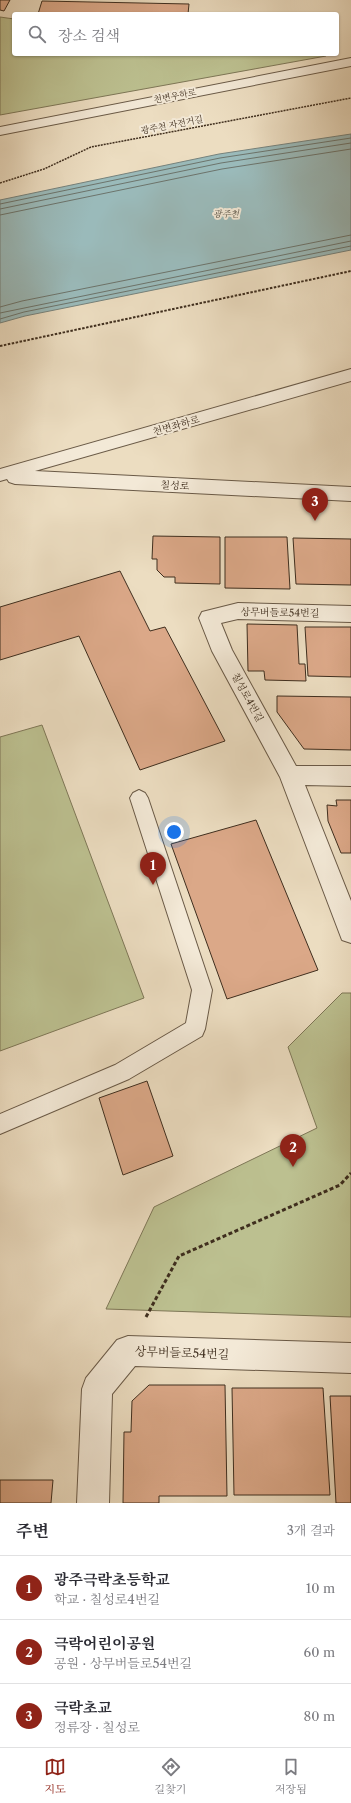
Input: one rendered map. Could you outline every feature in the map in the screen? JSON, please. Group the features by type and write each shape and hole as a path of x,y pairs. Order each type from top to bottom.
{"street":[{"name":"천변우하로","path":"0,131 351,62"},
{"name":"천변좌하로","path":"0,476 351,375"},
{"name":"칠성로","path":"0,476 351,494"},
{"name":"상무버들로54번길","path":"209,618 238,611 351,614"},
{"name":"칠성로4번길","path":"209,618 222,651 290,775 351,932"},
{"path":"290,775 351,776"},
{"name":"상무버들로54번길","path":"93,1503 97,1389 128,1351 351,1358"}],"lane":[{"path":"0,1124 122,1072 195,1029 202,990 139,798"}],"path":[{"name":"광주천 자전거길","path":"0,183 44,169 91,147 351,98"},
{"path":"0,346 351,271"},
{"path":"128,1351 179,1256 340,1185 351,1173"}],"green space":[{"path":"0,17 12,19 12,56 326,56 0,115"},
{"path":"42,725 144,998 0,1051 0,737"},
{"path":"342,993 351,993 351,1317 106,1309 154,1207 317,1128 288,1047"}],"water":[{"name":"광주천","path":"351,134 351,250 25,316 0,323 0,200 219,154"}],"building":[{"path":"0,0 10,0 4,11 0,10"},
{"path":"42,1 189,4 188,12 39,12"},
{"path":"153,536 220,537 220,584 175,583 175,577 164,577 157,570 157,559 152,559"},
{"path":"225,537 287,537 290,589 225,588"},
{"path":"293,538 351,539 351,585 296,584"},
{"path":"120,571 150,631 165,627 225,741 140,770 79,636 0,660 0,607"},
{"path":"247,624 297,625 299,664 305,664 306,681 265,680 264,671 248,671"},
{"path":"305,627 351,627 351,677 308,676"},
{"path":"277,696 351,697 351,750 304,749 277,712"},
{"path":"336,800 351,800 351,853 341,853 328,821 327,805 337,806"},
{"path":"256,820 318,970 227,999 171,844"},
{"path":"147,1081 173,1156 123,1175 99,1098"},
{"path":"149,1385 225,1385 227,1496 159,1496 159,1503 123,1503 124,1432 131,1432 132,1401"},
{"path":"232,1388 323,1388 330,1495 234,1495"},
{"path":"330,1396 351,1396 351,1503 336,1503"},
{"path":"0,1480 53,1480 51,1503 0,1503"}],"place":[{"name":"극락초교","path":"315,521"},
{"name":"광주극락초등학교","path":"153,885"},
{"name":"극락어린이공원","path":"293,1167"}]}
